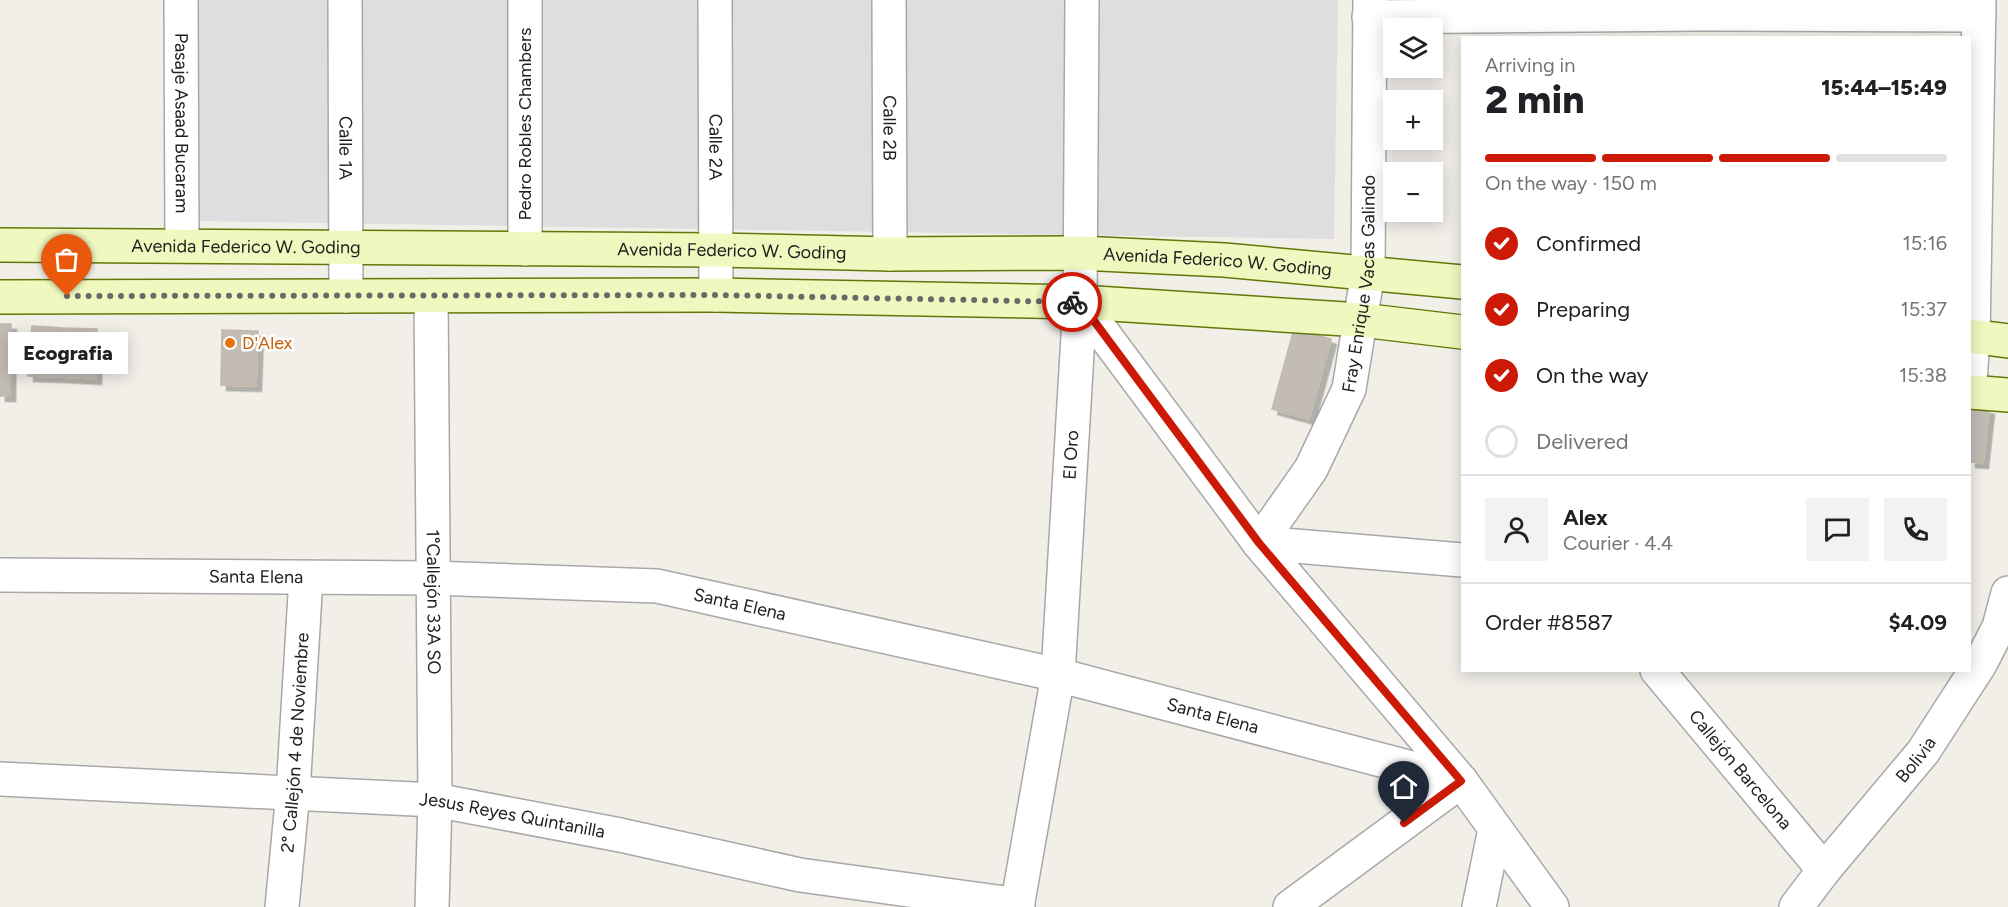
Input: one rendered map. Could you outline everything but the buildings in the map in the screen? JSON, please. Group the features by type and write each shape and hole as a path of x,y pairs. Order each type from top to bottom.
{"street":[{"name":"Pasaje Asaad Bucaram","path":"181,0 182,245"},
{"name":"Calle 1A","path":"345,0 346,296"},
{"name":"Pedro Robles Chambers","path":"525,0 525,249"},
{"name":"Calle 2A","path":"715,0 716,295"},
{"name":"Calle 2B","path":"889,0 890,254"},
{"name":"El Oro","path":"1018,906 1058,675 1080,302 1082,0"},
{"path":"1370,9 1705,26 1979,7 1971,337 2008,341"},
{"name":"Fray Enrique Vacas Galindo","path":"1259,543 1311,469 1349,389 1368,272 1370,9"},
{"name":"Avenida Federico W. Goding","path":"0,245 346,246 890,254 1080,253 1224,260 1461,282"},
{"path":"0,297 716,295 1080,302 1361,320 1461,332"},
{"name":"1°Callejón 33A SO","path":"431,296 435,800 432,907"},
{"path":"1080,302 1259,543 1461,781 1552,907"},
{"path":"1971,392 2008,395"},
{"path":"1259,543 1461,560"},
{"name":"Santa Elena","path":"0,575 433,578 657,586 1058,675 1461,781"},
{"name":"2° Callejón 4 de Noviembre","path":"282,907 293,792 306,578"},
{"name":"Bolivia","path":"1796,907 1923,752 1980,664 1984,625 2008,593"},
{"name":"Callejón Barcelona","path":"1659,672 1824,870"},
{"name":"Jesus Reyes Quintanilla","path":"0,779 435,800 620,835 800,875 1018,906"},
{"path":"1290,907 1461,781"},
{"path":"1479,907 1495,829"}],"shaded area":[{"path":"191,0 1338,0 1334,239 191,221"}],"way so far":[{"path":"67,296 716,295 1072,302"}],"place":[{"name":"Ecografia","path":"67,296"},
{"name":"D'Alex","path":"230,343"}],"route":[{"path":"1072,302 1080,302 1259,543 1461,781 1404,823"}]}
